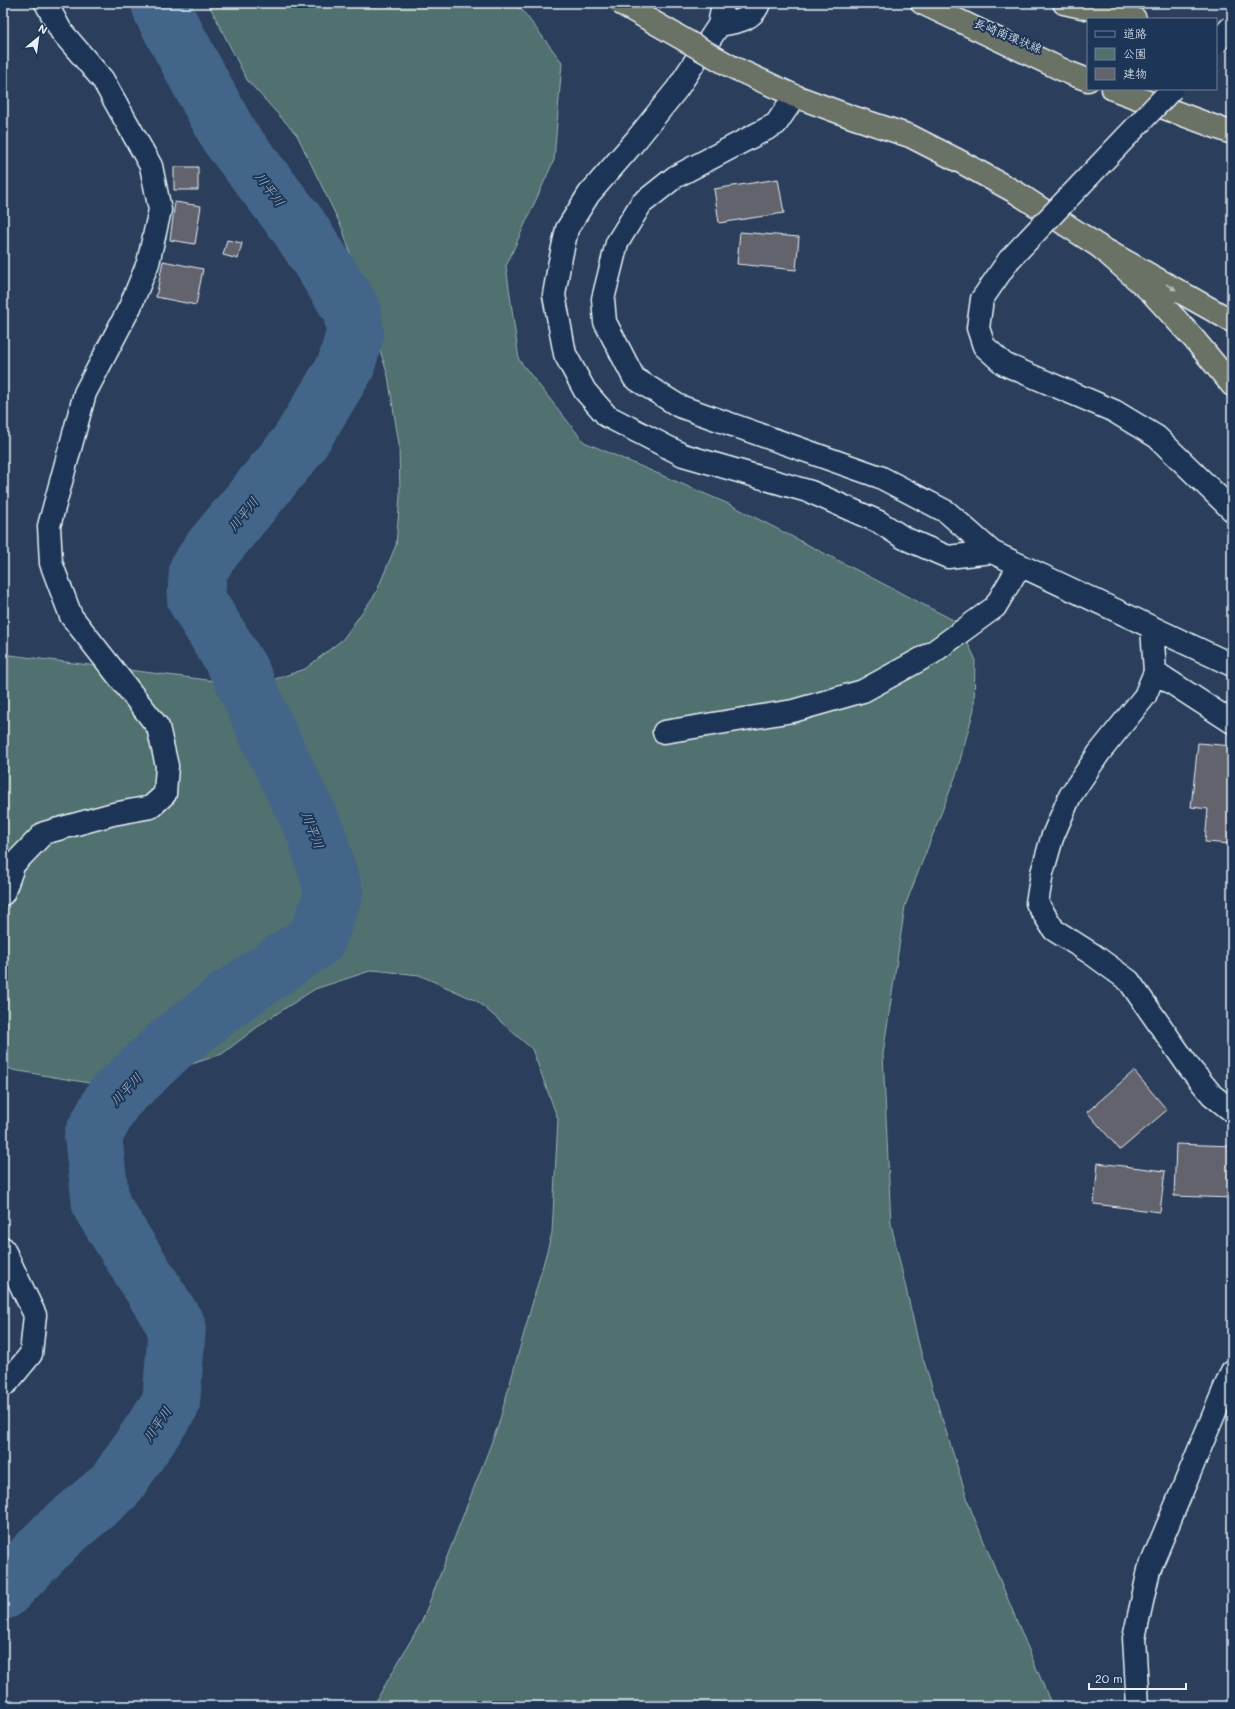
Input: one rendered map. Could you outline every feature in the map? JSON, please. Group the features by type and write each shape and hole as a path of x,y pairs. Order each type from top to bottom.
{"highway":[{"path":"620,3 732,67 795,96 910,136 961,162 1017,193 1100,247 1232,321"},
{"path":"922,3 1067,72 1087,80"},
{"name":"長崎南環状線","path":"928,3 1087,67"},
{"path":"1064,3 1131,18"},
{"path":"1217,35 1232,38"},
{"path":"1116,90 1232,133"},
{"path":"1150,90 1232,120"},
{"path":"1100,247 1152,293 1194,339 1232,385"}],"street":[{"path":"3,894 14,864 44,833 113,814 151,807 165,794 167,766 158,726 71,616 50,563 49,526 85,393 130,307 148,263 160,210 151,166 103,80 61,31 46,3"},
{"path":"723,3 719,25 677,89 636,140 589,194 567,229 554,295 565,354 585,391 607,416 683,455 811,492 878,522 904,538 948,557 992,552"},
{"path":"719,25 744,21 758,8 759,3"},
{"path":"1217,42 1232,26"},
{"path":"1171,90 1009,260 982,299 978,328 984,346 1004,364 1114,411 1157,437 1232,510"},
{"path":"795,96 776,124 675,177 641,204 617,243 603,299 605,322 634,378 679,406 880,477 947,512 992,552 1231,663"},
{"path":"664,732 792,711 863,691 932,653 995,607 1020,565"},
{"path":"1152,626 1155,672 1145,696 1099,753 1070,796 1052,838 1042,872 1037,903 1054,930 1092,954 1129,981 1189,1067 1212,1095 1232,1111"},
{"path":"1155,672 1232,722"},
{"path":"3,1248 35,1315 31,1354 3,1386"},
{"path":"1138,1706 1134,1638 1149,1570 1232,1372"}],"green space":[{"path":"208,3 510,3 522,10 562,62 554,160 506,266 519,360 584,442 731,505 957,622 975,658 974,709 956,775 905,906 883,1054 891,1224 920,1349 971,1510 1052,1706 373,1706 422,1621 498,1426 552,1233 558,1119 532,1049 477,1001 419,975 373,970 315,989 264,1022 222,1054 162,1074 101,1085 13,1070 3,1066 3,658 10,655 255,686 305,669 343,639 376,593 396,545 400,496 399,444 388,376 343,230 297,135 247,80"}],"building":[{"path":"174,167 198,167 198,190 174,190"},
{"path":"778,179 784,213 719,223 714,189"},
{"path":"175,202 201,206 195,244 170,240"},
{"path":"740,232 799,237 796,270 737,264"},
{"path":"227,240 242,243 238,259 223,255"},
{"path":"163,261 203,269 196,305 156,297"},
{"path":"1198,743 1232,746 1229,772 1232,773 1232,844 1205,842 1208,809 1191,807"},
{"path":"1134,1071 1167,1110 1120,1150 1087,1112"},
{"path":"1176,1144 1232,1146 1232,1198 1174,1196"},
{"path":"1098,1163 1165,1171 1160,1212 1094,1204"}],"waterway":[{"name":"川平川","path":"3,1591 56,1536 115,1486 171,1403 177,1327 101,1205 93,1136 113,1099 171,1044 233,996 317,939 334,893 316,833 266,730 241,673 196,599 198,570 210,552 298,445 346,366 355,333 352,310 299,227 229,136 163,12 160,3"}]}
